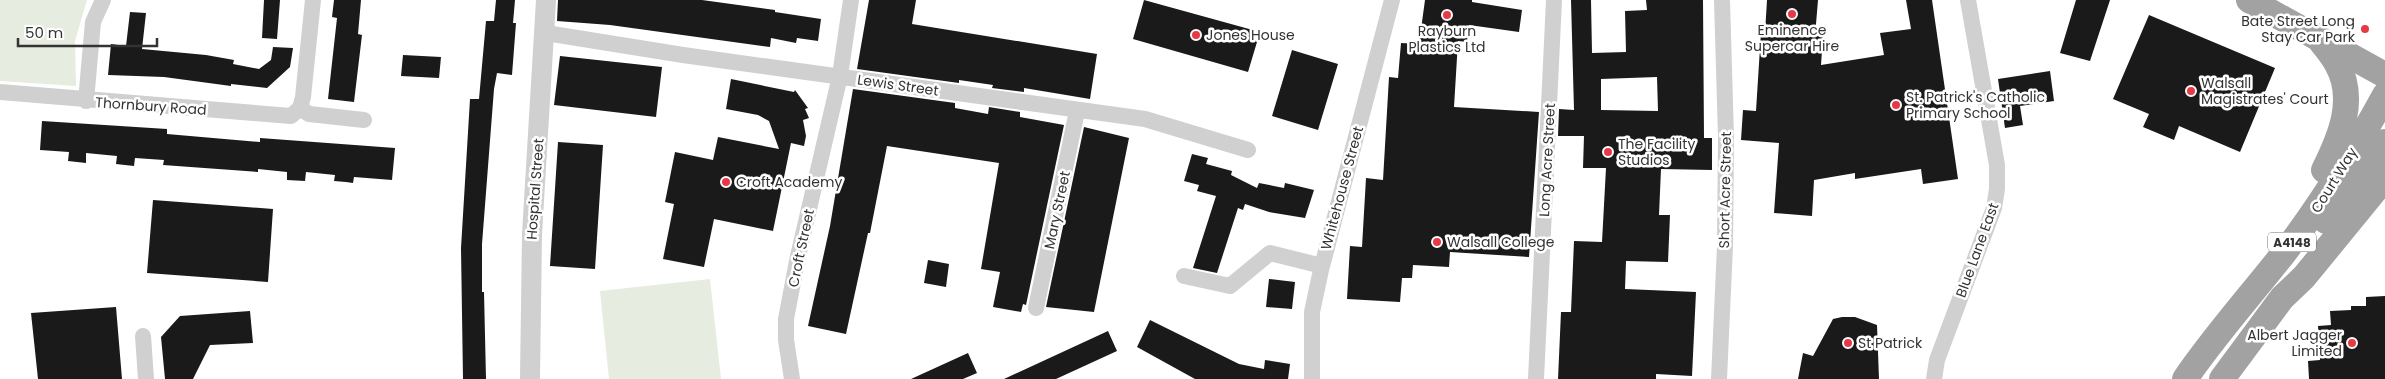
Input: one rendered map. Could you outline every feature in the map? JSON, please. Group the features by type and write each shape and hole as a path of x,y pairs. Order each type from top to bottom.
{"highway":[{"path":"2250,0 2385,74"},
{"path":"2299,233 2302,211 2337,143 2345,115 2345,94 2338,66 2317,36"},
{"name":"Court Way","path":"2185,379 2230,318 2299,233 2344,167 2385,95"},
{"path":"2164,379 2230,318 2258,301 2280,280 2369,167 2385,142"},
{"name":"A4148","path":"2222,379 2282,298 2304,277 2385,178"},
{"path":"2242,351 2244,379"}],"street":[{"path":"86,101 93,22 103,0"},
{"path":"313,0 304,97 300,108 309,114 364,120"},
{"name":"Hospital Street","path":"530,379 532,234 546,33 546,0"},
{"name":"Croft Street","path":"792,379 786,340 786,319 798,256 840,76 851,0"},
{"name":"Whitehouse Street","path":"1312,379 1312,312 1322,266 1392,0"},
{"name":"Long Acre Street","path":"1536,379 1554,0"},
{"name":"Short Acre Street","path":"1719,379 1725,246 1726,137 1722,0"},
{"name":"Blue Lane East","path":"1934,379 1937,360 1994,208 1997,189 1997,165 1968,0"},
{"name":"Lewis Street","path":"546,33 683,55 1145,119 1248,150"},
{"name":"Thornbury Road","path":"0,92 86,101 291,116 300,108"},
{"name":"Mary Street","path":"1036,308 1077,111"},
{"path":"1184,276 1230,286 1270,253 1322,266"},
{"path":"143,336 146,379"}],"shaded area":[{"path":"0,0 87,0 75,41 76,86 0,81"},
{"path":"710,279 721,379 609,379 600,291"}],"building":[{"path":"264,0 280,0 277,39 262,38"},
{"path":"334,0 361,0 358,34 362,35 354,102 328,99 337,18 332,17"},
{"path":"496,0 515,0 513,23 516,23 512,75 497,73 494,89 482,244 486,379 463,379 461,248 470,99 479,99 486,21 494,21"},
{"path":"558,0 702,0 775,10 775,12 821,19 818,41 797,38 796,43 771,38 770,47 610,25 557,21"},
{"path":"869,0 916,0 912,24 1097,54 1090,99 1024,88 1024,92 992,88 993,85 959,80 959,83 857,69"},
{"name":"Jones House","path":"1144,0 1260,32 1248,72 1133,39"},
{"path":"1425,0 1472,0 1472,2 1522,10 1519,32 1469,25 1467,42 1458,41 1454,107 1539,112 1529,257 1450,252 1449,267 1413,265 1412,278 1402,278 1400,302 1347,299 1350,246 1362,247 1366,178 1383,180 1389,77 1398,78 1401,43 1419,44"},
{"path":"1571,0 1591,0 1592,53 1626,52 1625,11 1647,10 1646,0 1703,0 1704,138 1712,138 1712,170 1661,169 1659,215 1670,215 1668,262 1626,261 1625,289 1696,292 1692,376 1656,374 1656,379 1558,379 1561,312 1571,312 1574,241 1602,242 1606,168 1583,168 1584,136 1558,136 1559,109 1574,110","holes":["1657,77 1658,111 1601,110 1601,79"]},
{"path":"1767,0 1818,0 1815,36 1823,36 1821,65 1884,55 1880,33 1911,29 1906,0 1932,0 1958,179 1923,184 1921,169 1855,179 1855,173 1814,180 1812,216 1774,213 1779,143 1741,140 1743,110 1756,111 1761,32 1765,33"},
{"path":"2076,0 2110,0 2090,61 2060,53"},
{"path":"130,12 146,13 142,49 206,55 234,60 233,64 259,69 271,60 273,47 293,48 290,67 267,88 231,84 231,86 164,77 108,75 111,44 126,46"},
{"name":"Walsall Magistrates' Court","path":"2149,15 2275,68 2240,152 2179,126 2174,140 2143,127 2149,114 2113,99"},
{"path":"1292,50 1338,64 1318,130 1272,116"},
{"path":"403,55 441,57 439,78 401,76"},
{"path":"560,56 662,67 656,117 554,105"},
{"path":"2050,71 2054,101 2020,106 2023,125 2005,128 1998,79"},
{"path":"731,79 794,92 795,90 808,108 805,109 809,118 803,120 806,136 804,146 791,143 773,231 714,219 704,267 663,259 674,204 665,202 675,152 713,160 718,137 779,149 769,121 758,115 726,109"},
{"path":"853,89 955,103 955,108 988,114 989,107 1020,112 1020,117 1064,125 1026,305 1023,304 1021,312 993,307 1000,272 981,269 999,163 887,146 870,233 868,233 846,334 808,326 830,226"},
{"path":"42,121 167,129 167,134 260,142 260,138 395,148 392,180 354,177 353,183 334,181 335,175 306,172 305,181 287,180 287,172 258,169 258,172 163,165 164,160 135,158 134,166 116,164 117,156 86,153 86,163 68,161 69,152 40,150"},
{"path":"1084,127 1129,138 1094,312 1046,307"},
{"path":"558,142 603,145 595,269 550,266"},
{"path":"1192,154 1208,158 1206,164 1232,171 1231,175 1257,188 1259,183 1284,188 1285,183 1314,190 1305,218 1269,212 1245,204 1243,210 1238,208 1217,273 1193,268 1216,196 1197,191 1199,185 1184,181"},
{"path":"153,200 273,209 268,282 147,273"},
{"path":"928,260 949,264 946,287 924,283"},
{"path":"1269,279 1295,282 1292,309 1266,307"},
{"name":"Albert Jagger Limited","path":"2385,296 2385,379 2309,379 2308,361 2320,360 2318,326 2331,325 2330,311 2351,310 2351,306 2366,306 2366,297"},
{"path":"116,307 122,379 38,379 31,313"},
{"path":"250,311 253,343 210,345 193,379 165,379 161,337 180,316"},
{"name":"St Patrick","path":"1855,317 1877,325 1879,379 1798,379 1803,353 1813,356 1833,319"},
{"path":"1150,320 1239,364 1264,369 1265,360 1290,364 1288,379 1195,379 1137,347"},
{"path":"1108,331 1117,351 1056,379 1004,379"},
{"path":"968,353 977,373 963,379 911,379"}],"place":[{"name":"Eminence Supercar Hire","path":"1792,14"},
{"name":"Rayburn Plastics Ltd","path":"1447,15"},
{"name":"Bate Street Long Stay Car Park","path":"2365,29"},
{"name":"Jones House","path":"1196,35"},
{"name":"Walsall Magistrates' Court","path":"2191,91"},
{"name":"St. Patrick's Catholic Primary School","path":"1896,105"},
{"name":"The Facility Studios","path":"1608,152"},
{"name":"Croft Academy","path":"726,182"},
{"name":"Walsall College","path":"1437,242"},
{"name":"St Patrick","path":"1848,343"},
{"name":"Albert Jagger Limited","path":"2352,343"}]}
